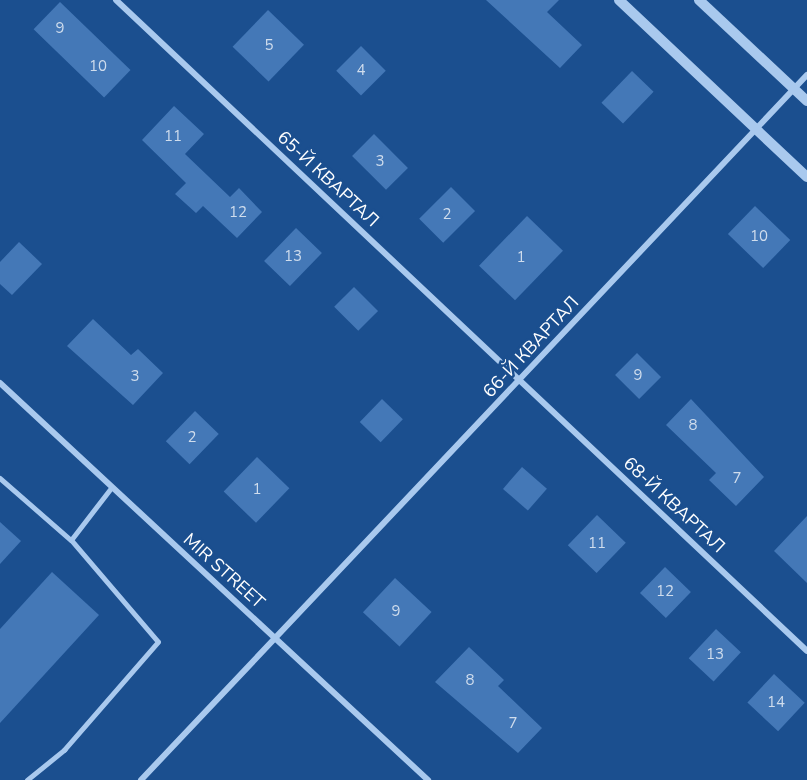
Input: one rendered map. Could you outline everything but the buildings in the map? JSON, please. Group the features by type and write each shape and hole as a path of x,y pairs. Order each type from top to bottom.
{"street":[{"name":"65-Й КВАРТАЛ","path":"116,0 520,380"},
{"path":"619,0 807,177"},
{"path":"699,0 807,101"},
{"name":"66-Й КВАРТАЛ","path":"141,780 277,639 807,75"},
{"name":"68-Й КВАРТАЛ","path":"520,380 807,651"},
{"name":"MIR STREET","path":"0,383 428,780"}],"lane":[{"path":"0,478 71,540 158,642 64,750 27,780"},
{"path":"71,540 111,488"}]}
